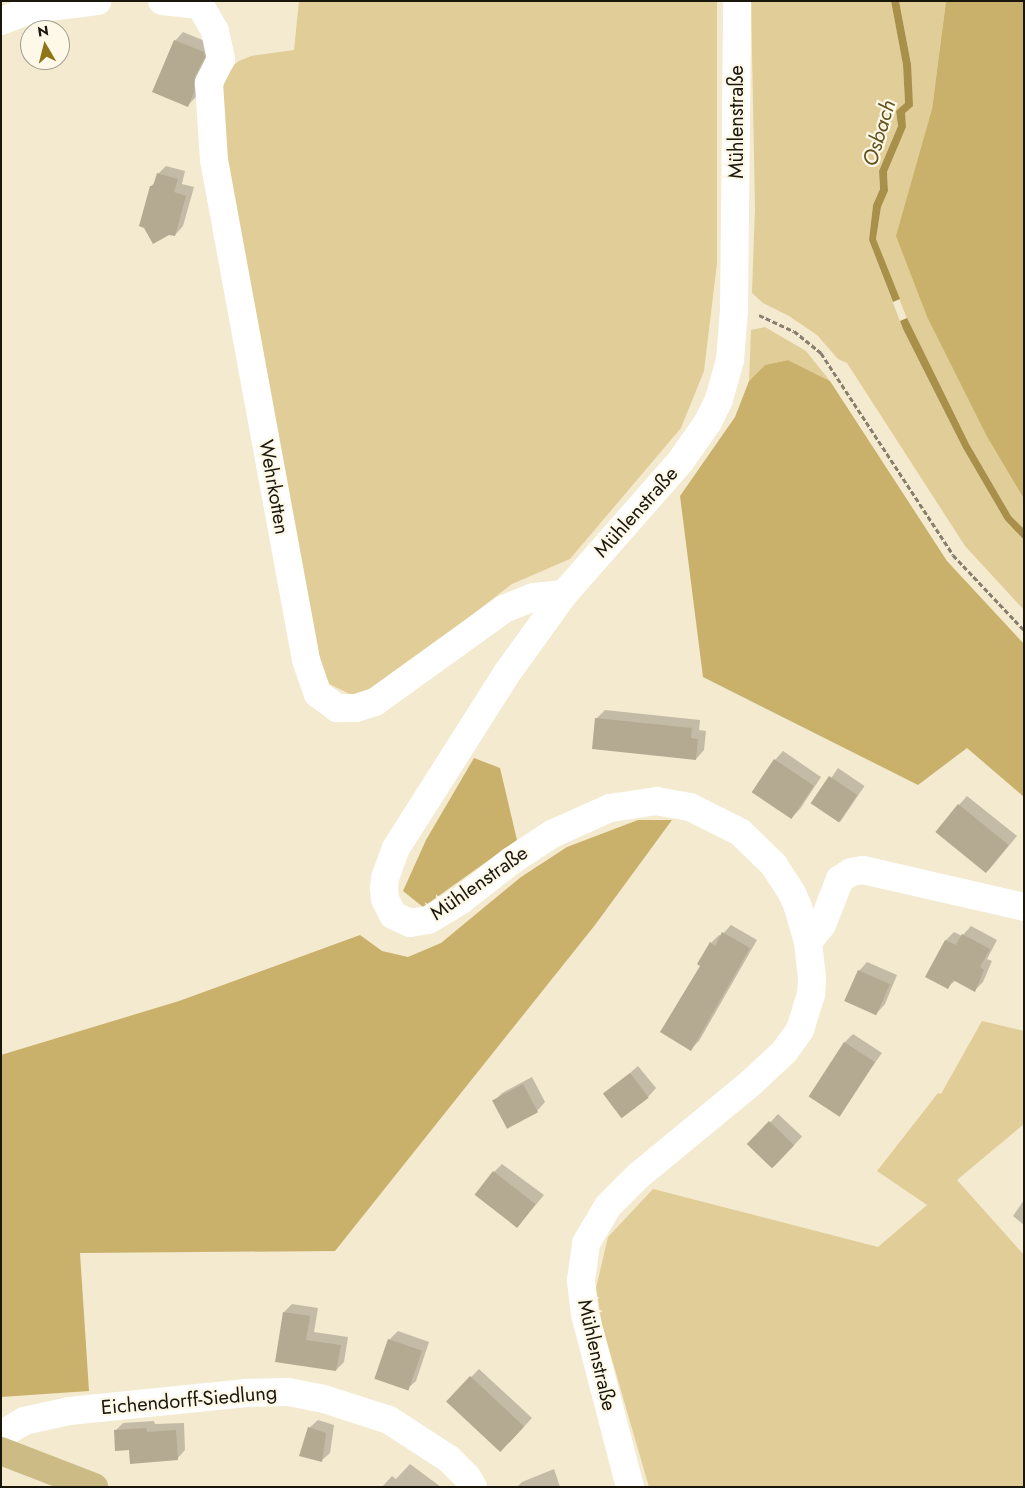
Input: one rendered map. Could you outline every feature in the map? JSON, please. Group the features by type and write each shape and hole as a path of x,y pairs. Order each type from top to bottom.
{"main road":[{"path":"1,1451 94,1487"}],"street":[{"path":"1,21 32,9 98,1"},
{"name":"Wehrkotten","path":"162,1 200,4 215,31 221,59 209,83 214,160 306,660 318,694 337,708 356,708 375,702 504,609 534,598 564,594"},
{"name":"Mühlenstraße","path":"630,1487 585,1314 581,1280 586,1243 608,1206 638,1176 752,1082 792,1041 806,1016 812,979 808,942 792,893 774,865 740,832 712,816 690,807 657,801 610,808 552,834 454,905 419,923 402,921 388,907 384,899 385,878 396,848 479,715 564,594 680,462 708,422 719,399 730,360 734,310 737,1"},
{"path":"808,942 822,925 840,879 851,872 863,870 1024,907"},
{"name":"Eichendorff-Siedlung","path":"1,1435 24,1421 69,1411 246,1393 288,1392 333,1402 389,1420 449,1459 467,1477 473,1487"}],"path":[{"path":"734,310 760,315 782,324 809,341 821,353 953,555 1024,630"}],"shaded area":[{"path":"299,1 717,1 717,263 704,371 681,428 570,559 512,584 381,685 356,697 327,683 316,655 223,151 222,91 230,68 239,61 251,56 294,50"},
{"path":"751,1 891,1 903,65 905,103 896,111 898,126 879,171 880,189 873,205 869,240 903,329 963,448 1005,520 1024,540 1024,610 965,546 847,363 838,359 817,335 789,316 763,303 752,293 755,208"},
{"path":"891,1 899,1 911,64 913,106 905,113 906,127 887,172 888,191 881,207 876,239 900,299 893,302 869,240 873,205 880,189 879,171 898,126 896,111 905,103 903,65"},
{"path":"899,1 946,1 932,109 928,319 986,435 1024,499 1024,529 1011,516 969,444 909,324 876,239 881,207 888,191 887,172 906,127 904,113 911,64"},
{"path":"946,1 1024,1 1024,499 986,435 928,319 896,236 932,109"},
{"path":"907,318 969,444 1011,516 1024,529 1024,540 1005,520 963,448 903,329 900,321"},
{"path":"765,327 806,351 830,381 788,360 765,365 749,381 751,330"},
{"path":"788,360 830,381 947,561 1024,644 1024,797 967,748 918,785 703,677 680,496 735,417 749,381 765,365"},
{"path":"474,758 500,768 517,840 423,907 403,891 426,840"},
{"path":"638,820 672,820 595,925 335,1251 80,1253 89,1391 1,1397 1,1055 179,1001 360,935 382,951 408,957 441,943 521,877 567,847"},
{"path":"982,1021 1024,1031 1024,1124 957,1180 1024,1255 1024,1487 649,1487 602,1325 596,1288 608,1237 653,1189 878,1247 927,1205 877,1171 938,1093 941,1094"}],"building":[{"path":"174,40 204,52 205,57 195,76 194,92 188,107 152,92"},
{"path":"157,173 178,179 174,192 186,196 175,236 169,235 153,244 144,228 139,226 150,186 153,186"},
{"path":"595,718 692,728 691,738 698,739 696,760 592,749"},
{"path":"774,759 814,786 791,819 752,792"},
{"path":"829,776 857,795 839,822 811,803"},
{"path":"958,804 1009,845 986,873 935,832"},
{"path":"722,932 750,948 691,1051 660,1032 700,966 697,964 710,942 715,946"},
{"path":"962,934 990,949 980,967 984,970 975,992 953,980 948,989 925,977 945,940 956,945"},
{"path":"858,970 890,984 876,1015 844,1001"},
{"path":"844,1042 875,1062 840,1117 809,1097"},
{"path":"630,1073 649,1098 622,1118 603,1093"},
{"path":"523,1084 538,1112 507,1129 492,1100"},
{"path":"769,1121 794,1145 772,1168 747,1144"},
{"path":"493,1171 536,1204 517,1228 475,1195"},
{"path":"283,1312 310,1316 306,1340 341,1345 336,1371 275,1362"},
{"path":"388,1339 422,1351 408,1390 374,1379"},
{"path":"470,1376 524,1426 500,1452 446,1402"},
{"path":"308,1427 326,1433 322,1462 299,1456"},
{"path":"146,1428 147,1432 176,1430 178,1460 130,1464 129,1450 115,1451 114,1430"}],"water label":[{"name":"Osbach","path":"879,133"}]}
